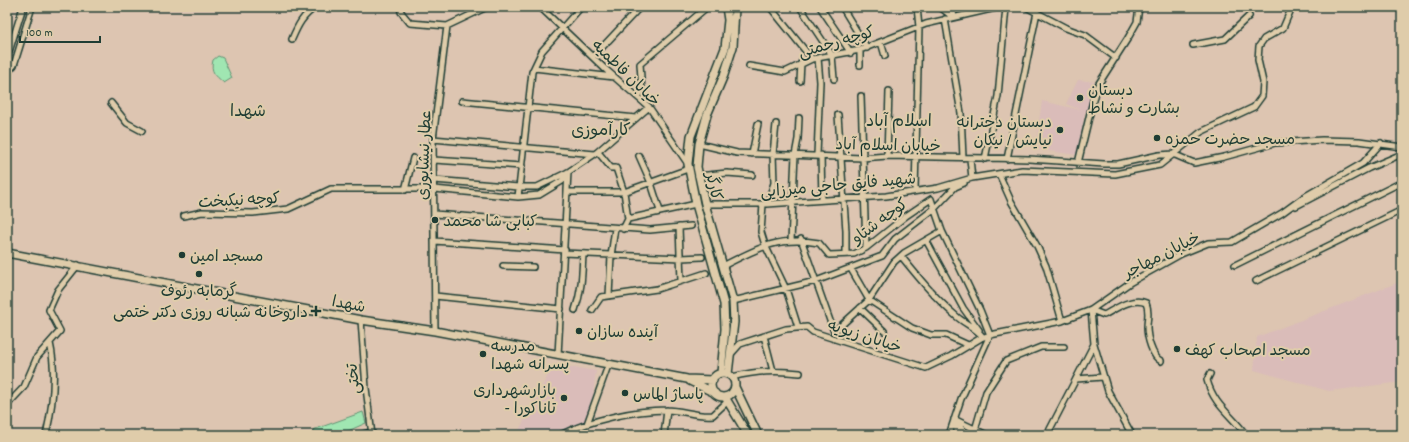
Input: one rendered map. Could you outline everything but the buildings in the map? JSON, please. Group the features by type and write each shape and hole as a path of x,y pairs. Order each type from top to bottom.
{"main road":[{"name":"کارگر","path":"721,373 725,329 724,304 696,204 688,166 691,136 724,48 728,20 726,7"},
{"name":"کارگر","path":"730,375 734,322 733,301 696,167 698,144 707,115 729,62 735,29 735,7"},
{"path":"696,204 705,204"},
{"name":"شهدا","path":"7,253 78,265 360,320 435,331 558,355 609,363 686,379"},
{"path":"715,393 712,385 713,380 721,373 730,375 758,435"},
{"path":"686,379 713,380"},
{"path":"686,379 726,399 748,435"},
{"path":"726,399 735,387"}],"street":[{"path":"7,58 23,7"},
{"path":"7,73 14,65 32,7"},
{"path":"292,39 299,23 308,12 316,7"},
{"path":"400,7 401,12 410,23 447,26 487,7"},
{"name":"خیابان فاطمیه","path":"540,7 649,107 688,166"},
{"path":"518,196 534,68 542,51 562,27 582,7"},
{"path":"593,57 640,7"},
{"path":"638,97 642,91 640,64 707,7"},
{"path":"770,7 812,59"},
{"path":"800,7 832,55 834,79"},
{"path":"820,7 851,53"},
{"path":"842,7 867,48"},
{"path":"915,191 919,27 917,7"},
{"path":"940,7 953,17"},
{"path":"953,17 954,7"},
{"name":"کوچه رحمتی","path":"749,66 785,72 812,59 851,53 944,19 1000,7"},
{"path":"985,159 998,96 1006,7"},
{"path":"1026,7 1066,28 1085,35 1116,58"},
{"path":"1078,163 1096,88 1116,58 1136,22 1139,7"},
{"path":"733,301 816,281 882,256 895,239 935,208 955,188 972,178 1022,170 1115,174 1160,165 1201,132 1254,107 1262,96 1263,82 1258,60 1259,46 1264,39 1284,28 1292,7"},
{"path":"1007,159 1037,12"},
{"path":"1193,45 1225,39 1248,16"},
{"path":"944,19 961,113 963,158"},
{"name":"عطار نیشابوری","path":"435,331 434,139 447,26"},
{"path":"881,42 885,56"},
{"path":"860,50 860,65"},
{"path":"818,58 820,82 819,155 822,200"},
{"path":"800,81 801,63"},
{"path":"534,68 615,77"},
{"path":"887,156 889,91"},
{"path":"861,96 866,248"},
{"path":"462,101 636,118"},
{"path":"111,103 127,123 142,131"},
{"path":"434,180 519,187 537,187 568,172 597,153 649,107"},
{"path":"838,115 846,231 846,254"},
{"path":"791,241 795,155 799,118"},
{"path":"752,154 758,124"},
{"path":"731,354 740,344 798,327 786,289 765,245 761,232 765,204 774,183 773,154 776,124"},
{"path":"434,139 597,153 611,168 616,168 624,192 628,219 623,229"},
{"path":"1173,154 1194,163 1224,157 1275,142 1322,140 1402,147"},
{"name":"خیابان اسلام آباد","path":"698,144 738,153 752,154 819,155 862,158 887,156 917,158 1007,159 1118,164 1158,155 1173,154"},
{"name":"خیابان مهاجر","path":"1091,310 1131,282 1181,254 1208,243 1232,242 1289,208 1304,197 1363,163 1381,144"},
{"name":"خیابان مهاجر","path":"1289,208 1307,201 1369,168 1402,154"},
{"path":"639,156 651,183 660,211"},
{"path":"405,190 413,158"},
{"path":"970,159 972,178"},
{"path":"434,160 522,166"},
{"path":"568,192 624,192 651,183 688,166"},
{"path":"558,355 565,252 568,172"},
{"name":"کوچه نیکبخت","path":"184,216 202,212 253,213 288,209 331,189 434,189 518,196 539,195 562,181 568,172"},
{"path":"698,176 726,173 752,174"},
{"path":"999,174 1010,201 1037,246 1046,266 1062,321"},
{"name":"شهید فایق حاجی میرزایی","path":"705,204 765,204 864,197 938,188 972,178"},
{"path":"1235,265 1402,182"},
{"name":"کوچه شتاو","path":"723,266 765,245 801,240 819,243 829,255 854,254 866,248 906,216 931,199 935,208"},
{"path":"628,219 696,204"},
{"path":"935,208 942,231 980,310 990,335 961,399 949,435"},
{"path":"1256,281 1402,210"},
{"path":"434,214 623,229 650,230 691,226"},
{"path":"679,227 681,281"},
{"path":"609,296 610,256 615,228"},
{"path":"830,337 869,300 885,274 901,256 942,231"},
{"path":"434,240 610,256 681,258 702,257"},
{"path":"801,240 835,331"},
{"path":"926,240 963,308 984,337"},
{"path":"576,310 580,299 583,254"},
{"path":"901,256 931,293 957,318 980,332"},
{"path":"7,405 24,387 37,357 60,331 49,310 58,290 78,265"},
{"path":"503,266 533,267"},
{"path":"851,269 869,300 912,328 931,335 946,335 968,345"},
{"path":"592,310 601,297 657,289 706,273"},
{"path":"434,296 561,309"},
{"path":"1132,435 1108,391 1103,377 1094,344 1091,310 1104,315 1129,302 1140,300 1146,303 1149,308 1147,328 1149,340 1154,353 1161,362"},
{"path":"860,308 884,331"},
{"name":"خیابان زیویه","path":"798,327 806,327 813,332 926,368 951,356 984,337 1062,321 1091,310"},
{"name":"تختی","path":"360,320 372,433"},
{"path":"764,336 773,371"},
{"path":"46,435 52,412 54,384 54,361 50,343"},
{"path":"1054,435 1047,433 1094,344"},
{"path":"976,430 986,392 1006,361 1041,347 1064,346"},
{"path":"587,424 609,363"},
{"path":"730,375 773,371 800,373"},
{"path":"1210,374 1207,380 1211,393 1225,413 1238,423 1246,435"},
{"path":"1076,379 1103,377"},
{"path":"560,435 587,424 638,412 667,410 712,415 726,399"},
{"path":"664,435 667,410"},
{"path":"954,419 987,435"},
{"path":"954,419 958,435"},
{"path":"954,419 967,435"},
{"path":"359,435 372,433"}],"shaded area":[{"name":"دبستان دخترانه نیایش / نیکان","path":"1078,80 1096,82 1088,113 1085,112 1077,155 1035,149 1042,101 1081,110 1066,104"},
{"path":"1402,281 1402,382 1329,391 1254,370 1257,337"},
{"name":"بازارشهرداری - تاناکورا","path":"554,364 596,371 589,426 560,435 518,435 517,434"}],"green space":[{"path":"218,56 223,58 232,78 224,83 216,75 212,68 213,60"},
{"path":"363,412 366,423 339,435 313,435 313,430"}],"place":[{"name":"دبستان بشارت و نشاط","path":"1080,98"},
{"name":"دبستان دخترانه نیایش / نیکان","path":"1060,130"},
{"name":"مسجد حضرت حمزه","path":"1157,138"},
{"name":"کبابی شا محمد","path":"435,220"},
{"name":"مسجد امین","path":"182,255"},
{"name":"گرمابه رئوف","path":"199,274"},
{"name":"داروخانه شبانه روزی دکتر ختمی","path":"316,311"},
{"name":"آینده سازان","path":"579,331"},
{"name":"مسجد اصحاب کهف","path":"1177,349"},
{"name":"مدرسه پسرانه شهدا","path":"483,354"},
{"name":"پاساژ الماس","path":"625,393"},
{"name":"بازارشهرداری - تاناکورا","path":"564,398"}],"district":[{"name":"شهدا","path":"248,110"},
{"name":"اسلام آباد","path":"899,120"},
{"name":"کارآموزی","path":"601,129"}]}
